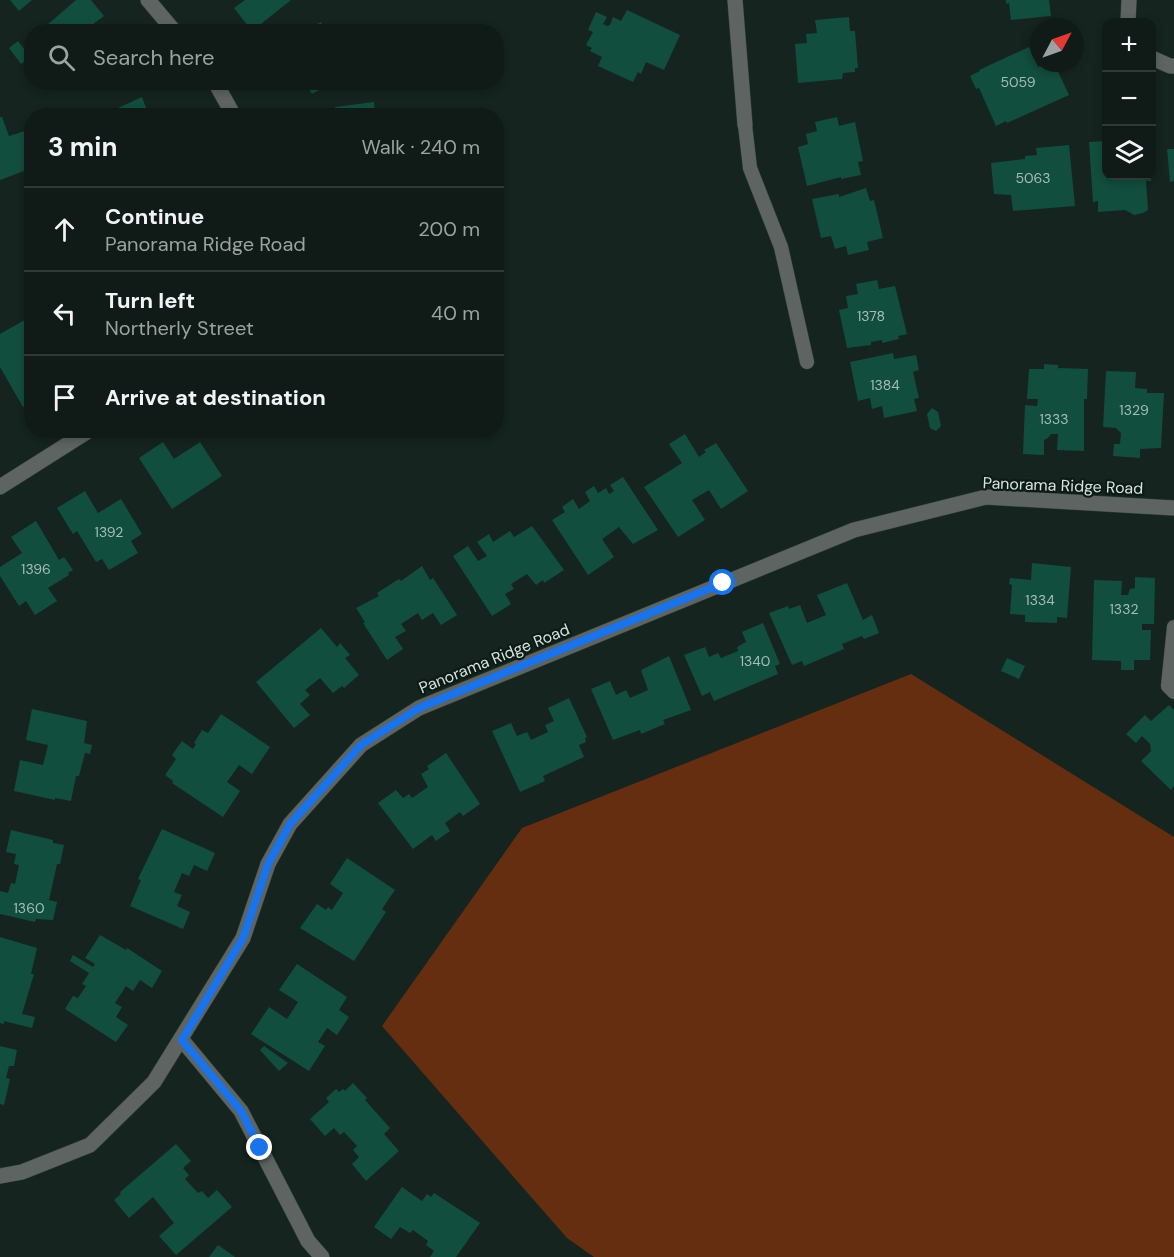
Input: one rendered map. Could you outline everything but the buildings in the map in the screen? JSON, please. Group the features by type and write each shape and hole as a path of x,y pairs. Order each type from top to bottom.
{"street":[{"path":"148,0 168,24"},
{"path":"735,0 745,125"},
{"path":"1128,18 1129,0"},
{"path":"1156,60 1174,66"},
{"path":"219,90 230,108"},
{"path":"0,487 77,438"},
{"name":"Panorama Ridge Road","path":"0,1176 22,1172 90,1145 154,1082 243,938 268,864 290,824 361,745 419,708 854,530 986,497 1174,508"},
{"path":"182,1040 241,1111 308,1241 322,1257"}],"lane":[{"path":"745,125 750,168 781,247 807,362"},
{"path":"1174,627 1168,686 1174,692"}],"shaded area":[{"path":"911,674 1174,837 1174,1257 594,1257 567,1238 382,1026 522,828"}],"route":[{"path":"260,1148 241,1111 182,1040 243,938 268,864 290,824 361,745 419,708 723,583"}]}
